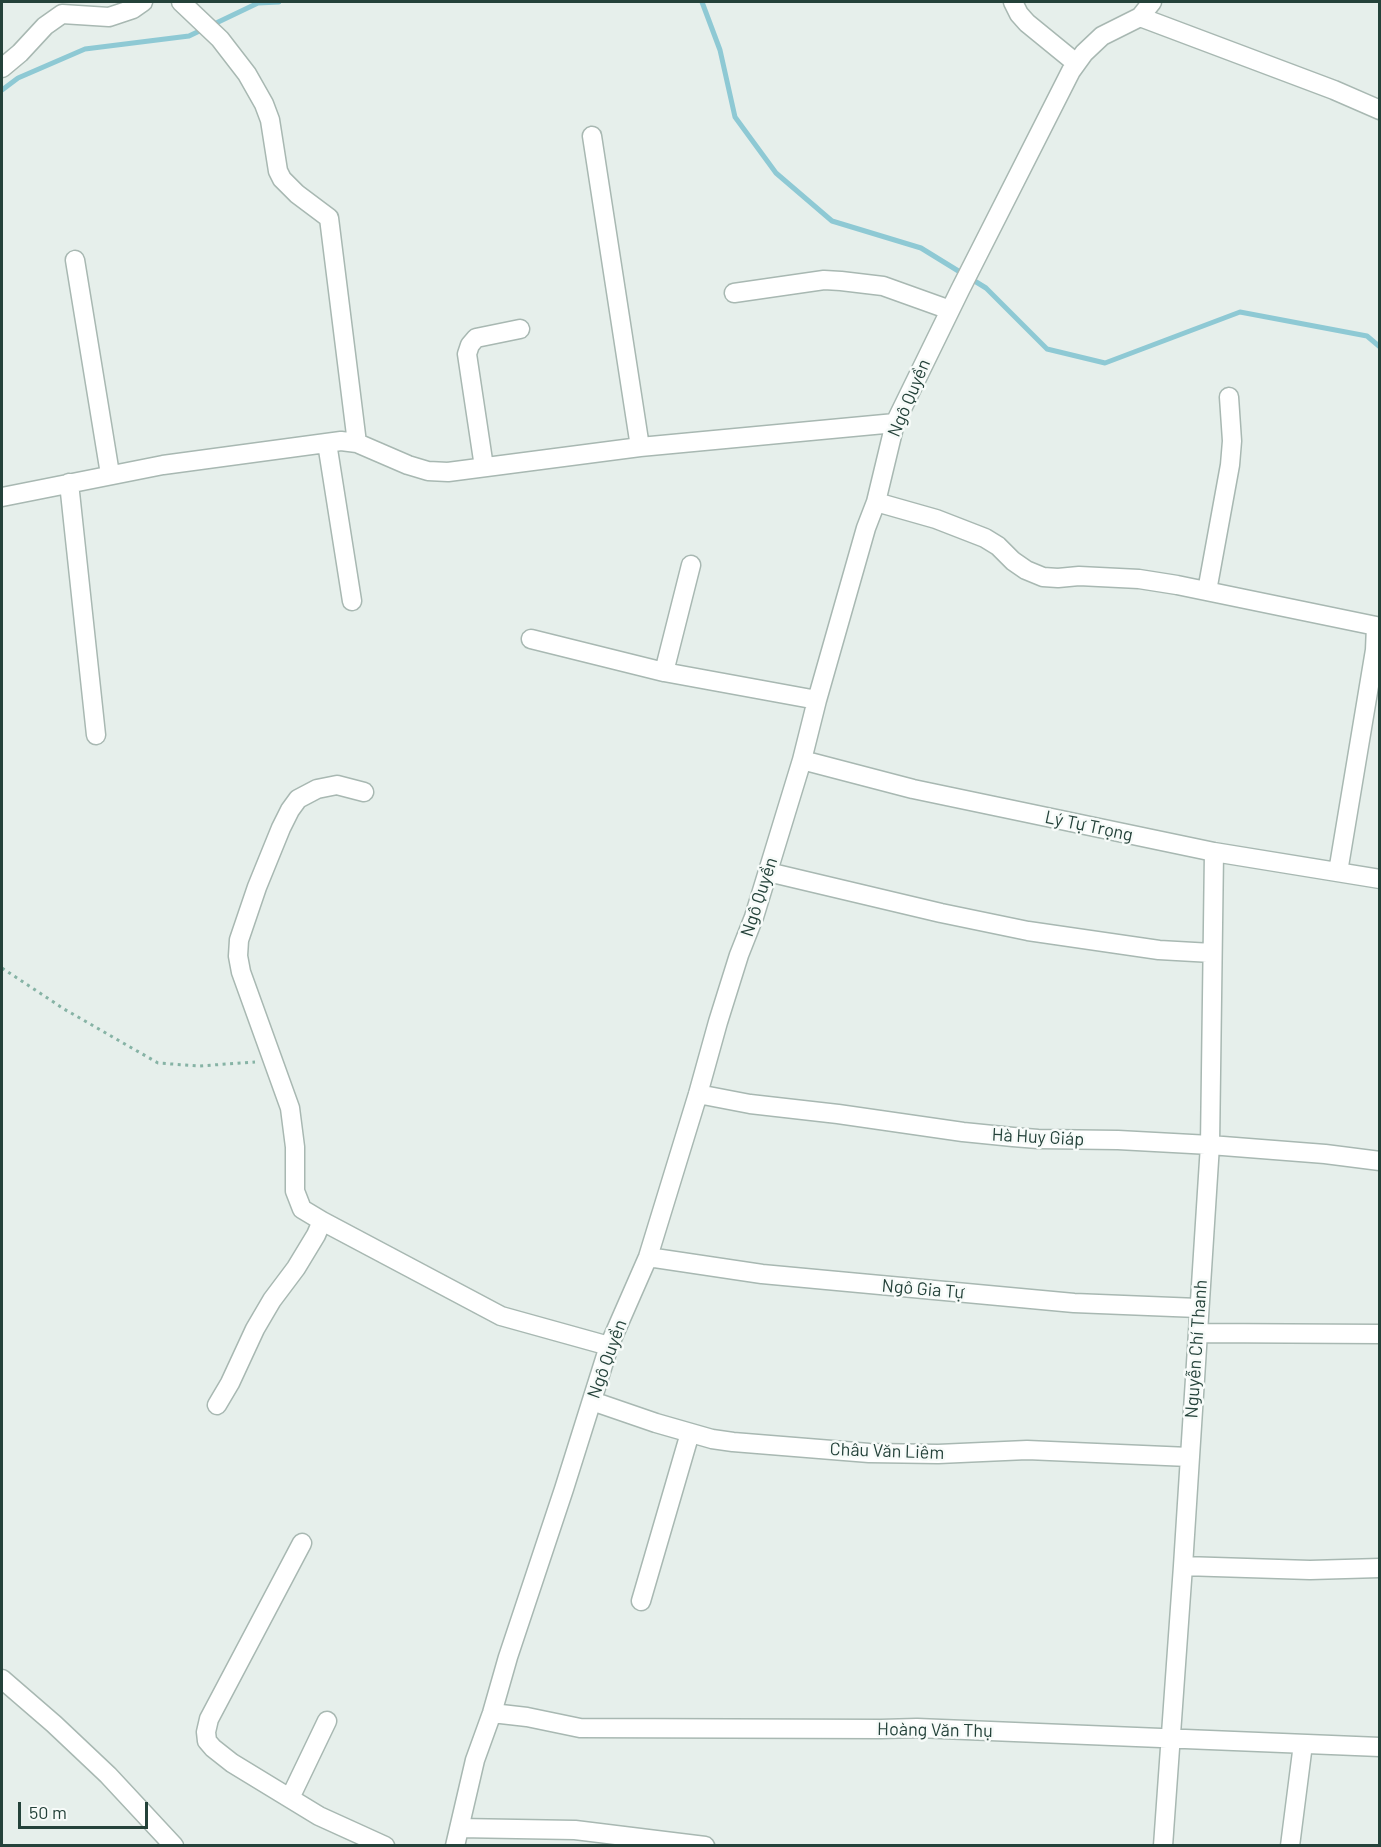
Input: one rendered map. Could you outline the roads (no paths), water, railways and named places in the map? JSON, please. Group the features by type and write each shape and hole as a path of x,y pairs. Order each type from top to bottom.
{"street":[{"path":"2,68 20,53 45,26 62,14 109,17 133,9 143,2"},
{"path":"181,2 216,36 247,74 270,120 278,171 282,179 297,194 329,218 357,442"},
{"path":"1013,2 1019,14 1028,23 1076,63"},
{"name":"Ngô Quyền","path":"457,1837 472,1769 609,1346 648,1257 718,1022 768,872 802,760 866,528 876,502 895,423 975,259 1034,146 1059,92 1076,63 1084,52 1102,36 1140,17 1152,2"},
{"path":"1140,17 1334,90 1380,110"},
{"path":"592,136 640,447"},
{"path":"75,260 110,474"},
{"path":"734,293 824,280 841,281 883,286 950,310"},
{"path":"484,467 467,354 476,338 520,329"},
{"path":"1207,591 1230,465 1232,441 1229,397"},
{"path":"2,496 163,465 341,441 357,442 408,465 428,471 448,472 640,447 895,423"},
{"path":"327,443 352,601"},
{"path":"69,483 96,735"},
{"path":"876,502 936,519 985,538 1026,570 1043,577 1138,579 1378,626 1338,872"},
{"path":"664,672 691,566"},
{"path":"531,639 664,672 817,700"},
{"name":"Lý Tự Trọng","path":"802,760 912,789 1214,852 1380,879"},
{"path":"364,792 337,786 317,789 298,799 281,828 239,940 238,956 263,1035 275,1062 290,1108 295,1147 295,1191 302,1209 501,1316 609,1346"},
{"name":"Nguyễn Chí Thanh","path":"1163,1845 1209,1145 1214,852"},
{"path":"768,872 1028,931 1159,950 1212,953"},
{"name":"Hà Huy Giáp","path":"698,1094 750,1104 1013,1137 1209,1145 1325,1154 1380,1161"},
{"path":"217,1405 266,1310 296,1268 322,1221"},
{"name":"Ngô Gia Tự","path":"648,1257 762,1274 1062,1302 1108,1306 1198,1308"},
{"path":"1198,1333 1380,1334"},
{"name":"Châu Văn Liêm","path":"592,1401 690,1433 733,1442 869,1453 938,1454 1027,1450 1189,1457"},
{"path":"641,1601 690,1433"},
{"path":"302,1543 209,1719 206,1732 207,1741 232,1763 319,1816 385,1845"},
{"path":"1183,1566 1310,1570 1380,1569"},
{"path":"2,1679 108,1775 174,1845"},
{"name":"Hoàng Văn Thụ","path":"492,1713 527,1717 580,1728 917,1728 1170,1737 1380,1748"},
{"path":"290,1798 327,1721"},
{"path":"1290,1845 1304,1744"},
{"path":"457,1837 575,1830 705,1845"}],"waterway":[{"path":"2,90 18,78 85,49 189,36 258,3 279,2"},
{"path":"702,2 720,50 735,117 776,173 832,221 921,248 986,288 1047,349 1105,363 1240,312 1367,336 1380,347"}]}
